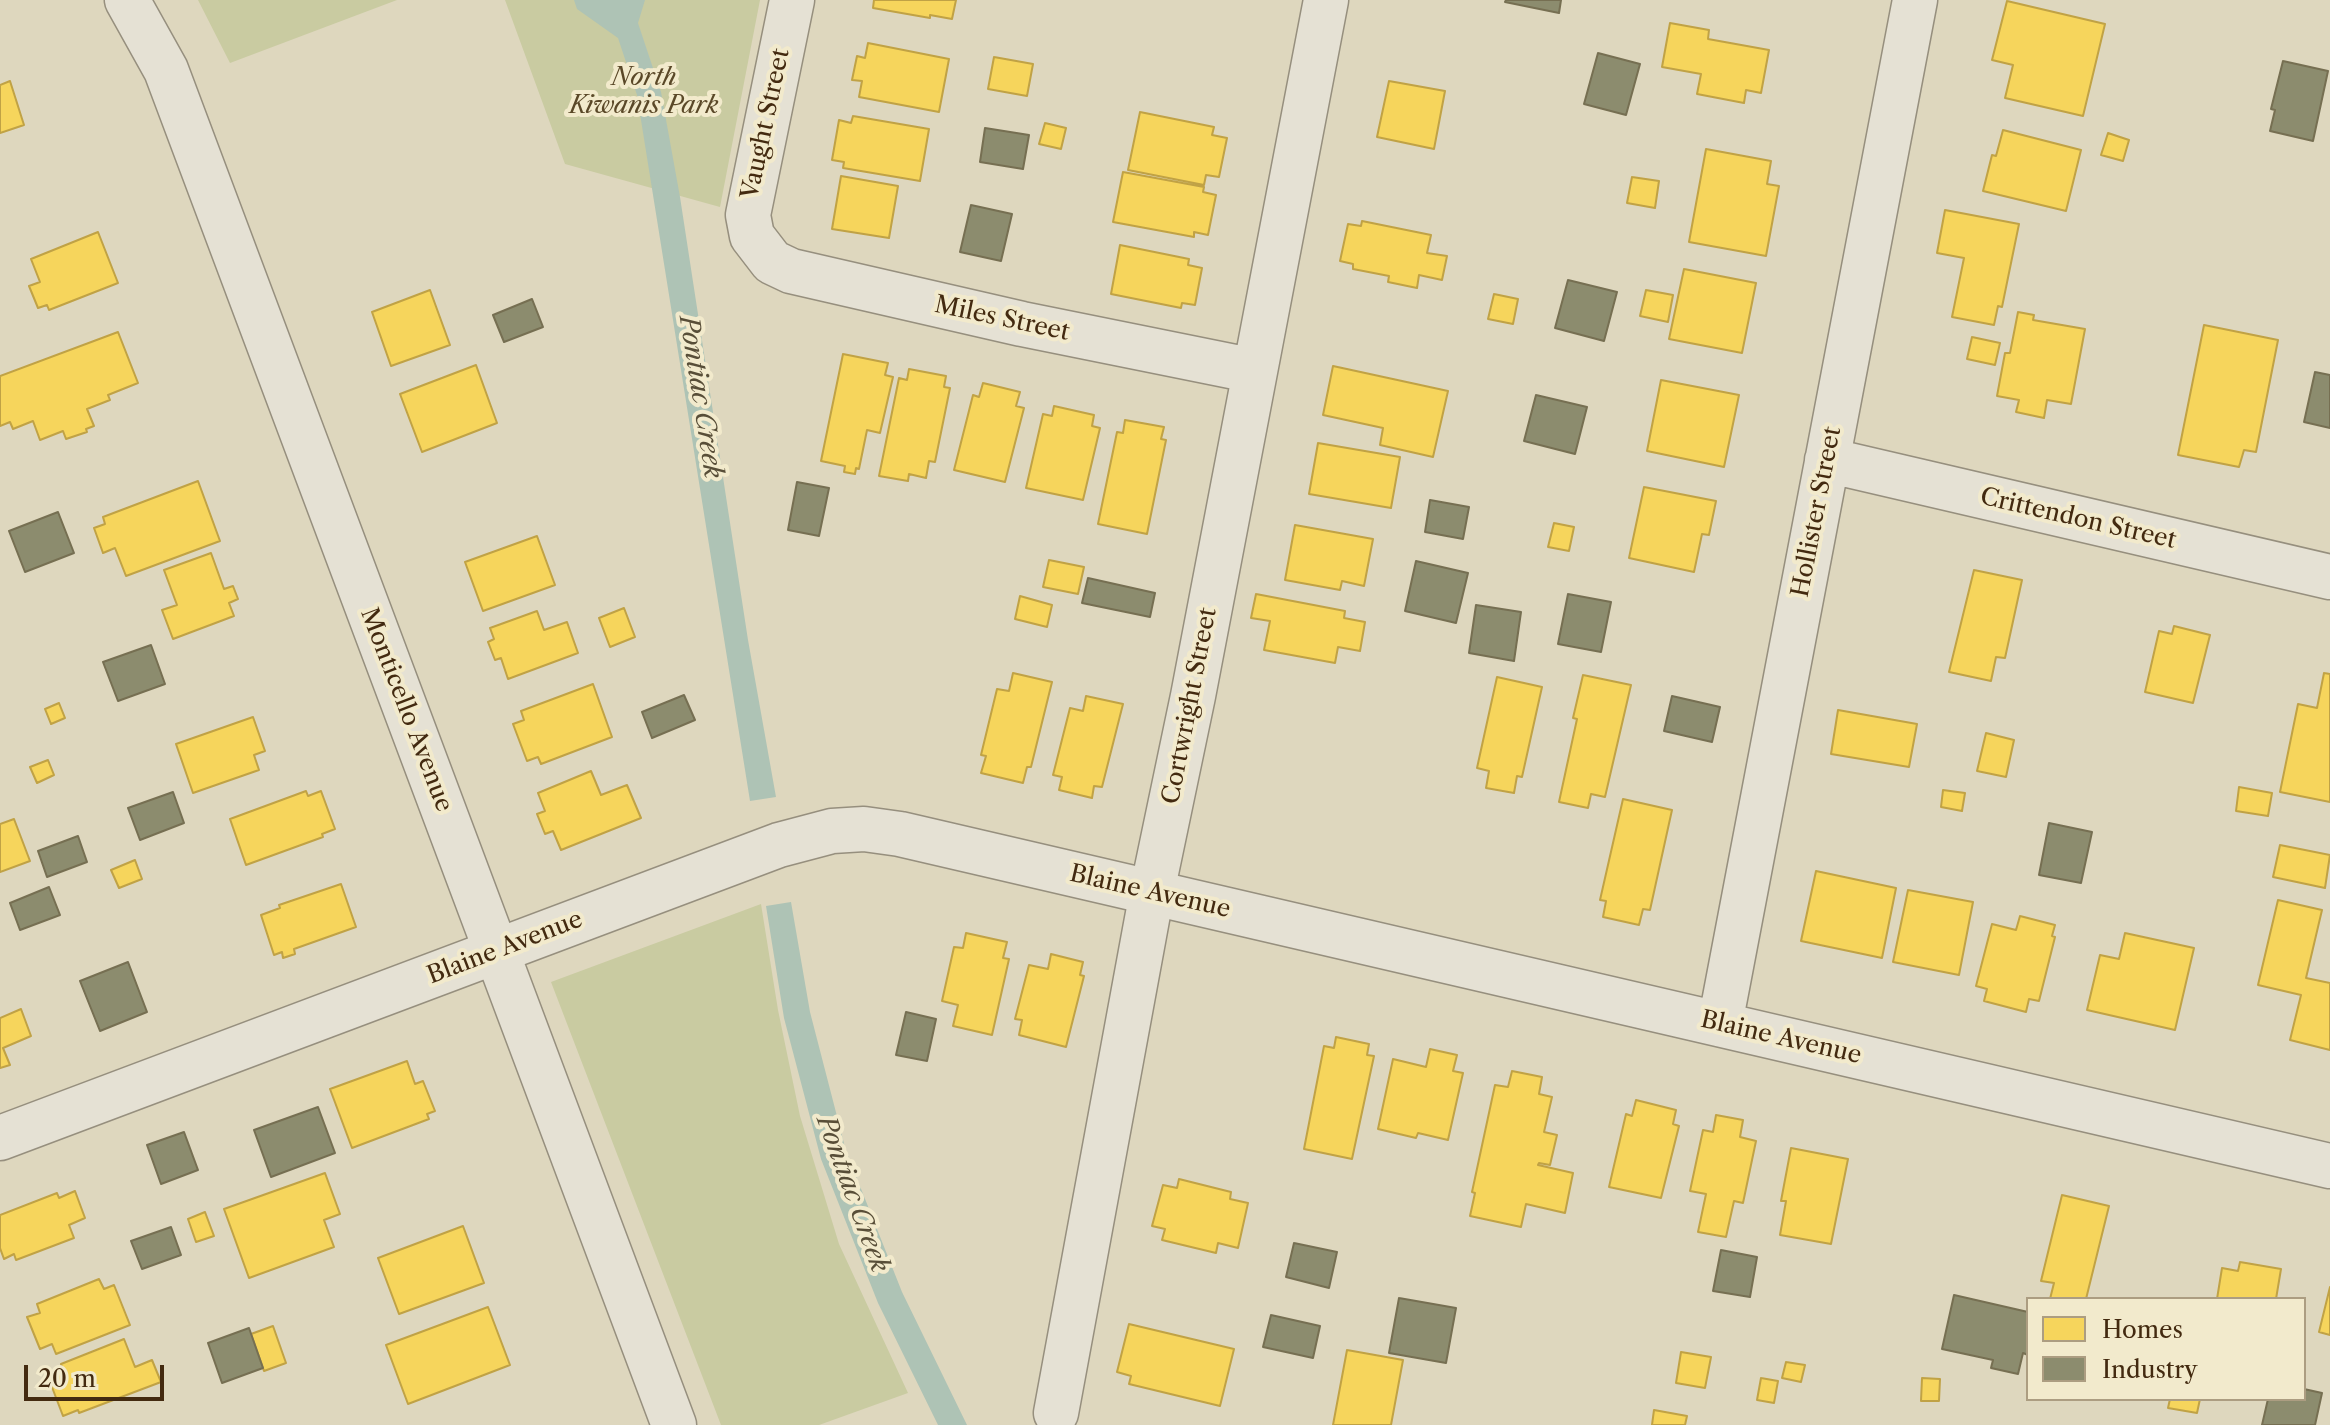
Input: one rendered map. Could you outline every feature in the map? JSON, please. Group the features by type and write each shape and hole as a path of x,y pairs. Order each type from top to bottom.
{"street":[{"name":"Monticello Avenue","path":"127,0 166,70 674,1425"},
{"name":"Vaught Street","path":"758,246 749,225 749,205 792,0"},
{"name":"Cortwright Street","path":"1056,1413 1152,892 1326,0"},
{"name":"Hollister Street","path":"1720,1024 1915,0"},
{"name":"Miles Street","path":"758,246 772,262 791,271 1022,324 1255,371"},
{"name":"Crittendon Street","path":"1827,460 2330,577"},
{"name":"Blaine Avenue","path":"0,1138 779,845 832,831 864,829 900,834 2330,1166"}],"green space":[{"path":"198,0 397,0 230,63"},
{"name":"North Kiwanis Park","path":"505,0 760,0 720,207 565,164"},
{"path":"761,904 778,1010 800,1116 839,1244 908,1393 819,1425 721,1425 551,982"}],"water":[{"name":"Pontiac Creek","path":"574,0 645,0 638,23 661,92 680,197 748,640 776,797 750,801 637,95 618,38 577,9"},
{"name":"Pontiac Creek","path":"791,902 810,1012 846,1151 902,1292 967,1425 938,1425 878,1303 821,1159 784,1018 766,906"}],"building: Homes":[{"path":"874,0 956,0 952,19 873,8"},
{"path":"2007,1 2105,24 2083,116 2005,98 2013,65 1992,60"},
{"path":"1670,23 1709,30 1708,39 1769,50 1761,93 1746,90 1744,103 1697,94 1701,74 1662,67"},
{"path":"868,43 949,59 939,112 859,97 862,81 852,80 857,56 865,58"},
{"path":"994,57 1033,64 1027,96 988,89"},
{"path":"10,81 24,125 0,133 0,85"},
{"path":"1389,81 1445,91 1434,149 1377,137"},
{"path":"1140,112 1214,127 1212,135 1227,138 1219,177 1206,175 1204,185 1128,170"},
{"path":"853,116 929,129 920,181 843,168 844,162 832,160 839,120 851,123"},
{"path":"1045,123 1066,128 1061,149 1039,144"},
{"path":"2003,130 2081,150 2066,211 1983,191 1992,155 1996,156"},
{"path":"2108,133 2129,140 2123,161 2101,155"},
{"path":"1706,149 1771,161 1767,184 1779,186 1766,256 1689,242"},
{"path":"1123,172 1204,187 1203,192 1216,195 1208,235 1194,232 1194,237 1113,222"},
{"path":"841,176 898,186 889,238 832,229"},
{"path":"1632,177 1659,181 1655,208 1627,203"},
{"path":"1945,210 2019,224 2002,307 1998,306 1994,325 1952,317 1964,258 1937,253"},
{"path":"1362,221 1431,235 1427,253 1447,256 1442,280 1419,275 1417,288 1388,282 1389,276 1353,269 1353,264 1340,261 1348,224 1361,226"},
{"path":"98,232 118,283 49,310 47,305 38,308 29,286 40,282 31,259"},
{"path":"1120,245 1189,259 1188,265 1202,268 1195,305 1182,303 1181,308 1111,294"},
{"path":"1684,269 1756,283 1742,353 1669,339"},
{"path":"430,290 450,345 391,366 372,312"},
{"path":"1646,290 1673,295 1668,322 1640,316"},
{"path":"1494,294 1518,299 1513,324 1488,319"},
{"path":"2018,312 2034,315 2033,320 2085,329 2071,404 2047,400 2044,418 2016,412 2019,400 1997,396 2005,353 2010,353"},
{"path":"2204,325 2278,340 2256,452 2244,450 2239,467 2178,455"},
{"path":"118,332 138,383 108,395 110,400 87,409 94,426 86,429 87,432 66,439 63,431 40,440 33,421 13,429 10,422 0,426 0,376"},
{"path":"1972,337 2000,343 1995,365 1967,359"},
{"path":"843,354 888,363 885,375 893,377 880,433 867,430 859,469 856,468 855,474 844,472 845,466 821,461"},
{"path":"476,365 497,423 422,452 400,394"},
{"path":"1333,366 1448,391 1433,457 1380,445 1383,428 1323,415"},
{"path":"909,369 946,376 944,387 950,388 935,462 929,461 926,478 909,474 908,481 879,476 899,378 907,380"},
{"path":"1661,380 1739,395 1724,467 1647,451"},
{"path":"983,383 1020,392 1016,406 1024,408 1005,482 954,470 973,395 979,397"},
{"path":"1054,406 1094,415 1092,426 1100,428 1083,500 1026,488 1043,414 1052,416"},
{"path":"1125,420 1164,427 1161,439 1166,440 1147,534 1098,524 1117,432 1123,433"},
{"path":"1318,443 1400,457 1391,508 1309,494"},
{"path":"198,481 220,541 126,576 115,548 103,553 94,528 105,524 103,517"},
{"path":"1644,487 1716,501 1709,535 1702,534 1694,572 1629,558"},
{"path":"1554,523 1574,527 1569,551 1548,547"},
{"path":"1295,525 1373,539 1364,586 1342,581 1340,590 1285,580"},
{"path":"537,536 555,585 483,611 465,562"},
{"path":"211,553 224,589 233,586 238,599 229,603 234,616 173,639 162,610 177,605 164,570"},
{"path":"1049,560 1084,567 1078,594 1043,587"},
{"path":"1974,570 2022,580 2005,658 1996,657 1991,681 1949,672"},
{"path":"1256,594 1345,611 1344,618 1365,622 1360,651 1338,647 1335,663 1264,650 1270,621 1251,618"},
{"path":"1020,596 1052,605 1047,627 1015,619"},
{"path":"624,608 635,637 610,647 599,618"},
{"path":"537,611 544,630 567,622 578,653 508,679 501,658 495,660 488,642 494,639 490,628"},
{"path":"2174,626 2210,635 2193,703 2145,692 2159,631 2172,634"},
{"path":"1013,673 1052,682 1031,767 1027,767 1023,783 981,773 986,756 981,755 997,689 1009,691"},
{"path":"2324,673 2330,674 2330,802 2280,792 2298,704 2317,708"},
{"path":"1583,675 1631,685 1605,797 1591,794 1588,808 1559,802"},
{"path":"1497,677 1542,687 1522,777 1517,776 1514,793 1486,788 1489,771 1477,768"},
{"path":"593,684 612,737 541,764 538,757 527,761 513,724 524,720 521,711"},
{"path":"1086,696 1123,704 1102,787 1094,786 1092,798 1059,790 1062,777 1053,775 1070,708 1083,711"},
{"path":"59,703 65,718 51,724 45,709"},
{"path":"1838,710 1917,724 1909,767 1831,754"},
{"path":"253,717 265,751 254,755 259,770 193,793 176,744"},
{"path":"1986,733 2014,740 2006,777 1977,771"},
{"path":"48,760 54,775 37,783 30,767"},
{"path":"591,771 601,795 627,785 641,818 561,850 553,831 545,834 537,814 545,811 538,793"},
{"path":"2239,787 2272,793 2268,816 2236,811"},
{"path":"1943,790 1965,793 1962,811 1941,807"},
{"path":"306,791 308,796 321,791 335,829 322,834 323,837 246,865 230,819"},
{"path":"1623,799 1672,810 1650,910 1643,909 1639,925 1603,917 1606,901 1600,900"},
{"path":"14,819 30,861 0,872 0,824"},
{"path":"2280,845 2330,855 2325,888 2273,877"},
{"path":"135,860 142,879 119,888 111,870"},
{"path":"1816,871 1896,888 1882,958 1801,941"},
{"path":"341,884 356,927 294,949 295,954 283,958 282,952 274,955 261,915 280,908 279,905"},
{"path":"1908,890 1973,902 1959,975 1893,962"},
{"path":"2278,900 2322,910 2306,978 2330,983 2330,1050 2290,1040 2301,995 2258,985"},
{"path":"2020,916 2055,925 2052,936 2055,937 2039,1001 2029,999 2026,1012 1984,1001 1987,989 1976,986 1992,924 2016,930"},
{"path":"966,933 1007,942 1003,958 1009,959 992,1035 953,1026 958,1005 942,1001 954,947 963,948"},
{"path":"2125,933 2194,948 2175,1030 2087,1010 2100,955 2119,959"},
{"path":"1051,954 1083,962 1080,975 1084,976 1066,1047 1019,1035 1022,1020 1015,1019 1029,965 1048,969"},
{"path":"21,1009 31,1036 3,1048 10,1065 0,1068 0,1018"},
{"path":"1336,1037 1369,1044 1367,1055 1374,1056 1352,1159 1304,1149 1324,1046 1334,1048"},
{"path":"1430,1049 1457,1055 1453,1071 1463,1073 1448,1140 1418,1133 1416,1138 1378,1129 1393,1059 1426,1067"},
{"path":"407,1061 415,1084 423,1081 435,1111 427,1114 429,1119 352,1148 330,1089"},
{"path":"1512,1071 1542,1077 1539,1094 1552,1097 1544,1132 1557,1135 1550,1165 1538,1165 1573,1173 1565,1213 1526,1204 1521,1227 1470,1216 1475,1193 1472,1192 1495,1085 1508,1087"},
{"path":"1636,1100 1676,1110 1673,1124 1679,1126 1661,1198 1609,1187 1626,1114 1632,1116"},
{"path":"1716,1115 1743,1120 1740,1137 1756,1141 1743,1203 1734,1201 1726,1237 1698,1232 1706,1194 1690,1191 1703,1130 1713,1132"},
{"path":"1791,1148 1848,1159 1831,1244 1780,1235 1786,1201 1781,1201"},
{"path":"325,1173 340,1214 324,1220 334,1247 249,1278 224,1209"},
{"path":"1179,1179 1231,1192 1230,1199 1248,1203 1238,1248 1218,1243 1216,1253 1162,1240 1165,1229 1152,1226 1163,1185 1177,1188"},
{"path":"75,1191 85,1218 69,1225 74,1238 16,1260 14,1254 4,1259 0,1248 0,1215 57,1193 59,1198"},
{"path":"2062,1195 2109,1206 2086,1297 2050,1297 2054,1283 2041,1281"},
{"path":"205,1212 214,1236 196,1242 188,1219"},
{"path":"463,1226 484,1283 399,1314 378,1258"},
{"path":"2240,1262 2281,1269 2276,1297 2217,1297 2222,1268 2238,1271"},
{"path":"99,1279 104,1289 114,1285 130,1325 56,1354 52,1344 40,1349 27,1317 40,1313 37,1304"},
{"path":"2330,1287 2330,1335 2319,1332"},
{"path":"488,1307 510,1365 408,1404 386,1345"},
{"path":"1129,1324 1234,1349 1220,1406 1129,1384 1131,1376 1117,1372"},
{"path":"273,1326 286,1363 264,1371 251,1334"},
{"path":"124,1339 135,1367 152,1360 161,1382 79,1413 78,1410 63,1416 47,1374 62,1368 61,1364"},
{"path":"1347,1350 1403,1360 1391,1425 1333,1425"},
{"path":"1681,1352 1711,1357 1705,1388 1676,1383"},
{"path":"1786,1362 1805,1365 1801,1382 1782,1378"},
{"path":"1761,1378 1778,1381 1774,1403 1757,1400"},
{"path":"1922,1378 1940,1379 1939,1401 1921,1401"},
{"path":"2170,1401 2200,1401 2197,1413 2168,1408"},
{"path":"1654,1410 1687,1416 1685,1425 1652,1425"}],"building: Industry":[{"path":"1506,0 1561,0 1559,13"},
{"path":"1598,53 1640,64 1626,115 1584,104"},
{"path":"2283,61 2328,71 2313,141 2270,131 2275,110 2271,109"},
{"path":"985,128 1029,135 1023,169 980,162"},
{"path":"971,205 1012,214 1001,261 960,252"},
{"path":"1568,280 1617,292 1604,341 1555,328"},
{"path":"532,299 543,327 504,342 493,315"},
{"path":"2315,372 2330,375 2330,428 2304,422"},
{"path":"1536,395 1587,407 1575,454 1524,441"},
{"path":"797,482 829,488 819,536 788,530"},
{"path":"1430,500 1469,507 1463,539 1425,532"},
{"path":"58,512 74,553 25,572 9,531"},
{"path":"1416,561 1468,573 1456,623 1405,611"},
{"path":"1088,578 1155,593 1150,617 1082,603"},
{"path":"1568,594 1611,602 1601,652 1558,644"},
{"path":"1476,605 1521,612 1514,661 1469,653"},
{"path":"151,645 165,684 118,701 103,662"},
{"path":"684,695 695,720 652,738 642,712"},
{"path":"1672,696 1720,707 1712,742 1664,731"},
{"path":"173,792 184,823 140,840 128,808"},
{"path":"2049,823 2092,832 2081,883 2039,875"},
{"path":"78,836 87,862 47,877 38,851"},
{"path":"49,887 60,915 20,930 10,903"},
{"path":"128,962 147,1012 100,1031 80,981"},
{"path":"906,1012 936,1019 927,1061 896,1055"},
{"path":"318,1107 335,1153 271,1177 254,1130"},
{"path":"184,1132 198,1170 161,1184 147,1145"},
{"path":"171,1227 181,1255 142,1269 131,1241"},
{"path":"1294,1243 1337,1252 1329,1288 1286,1277"},
{"path":"1721,1250 1757,1257 1750,1297 1713,1291"},
{"path":"1954,1295 2026,1312 2026,1354 2023,1353 2018,1374 1991,1368 1993,1360 1942,1349"},
{"path":"1399,1298 1456,1308 1446,1363 1389,1353"},
{"path":"1271,1315 1320,1326 1313,1358 1263,1347"},
{"path":"249,1328 263,1368 222,1383 208,1343"},
{"path":"2306,1389 2322,1393 2315,1425 2262,1425 2268,1401 2306,1401"}]}
